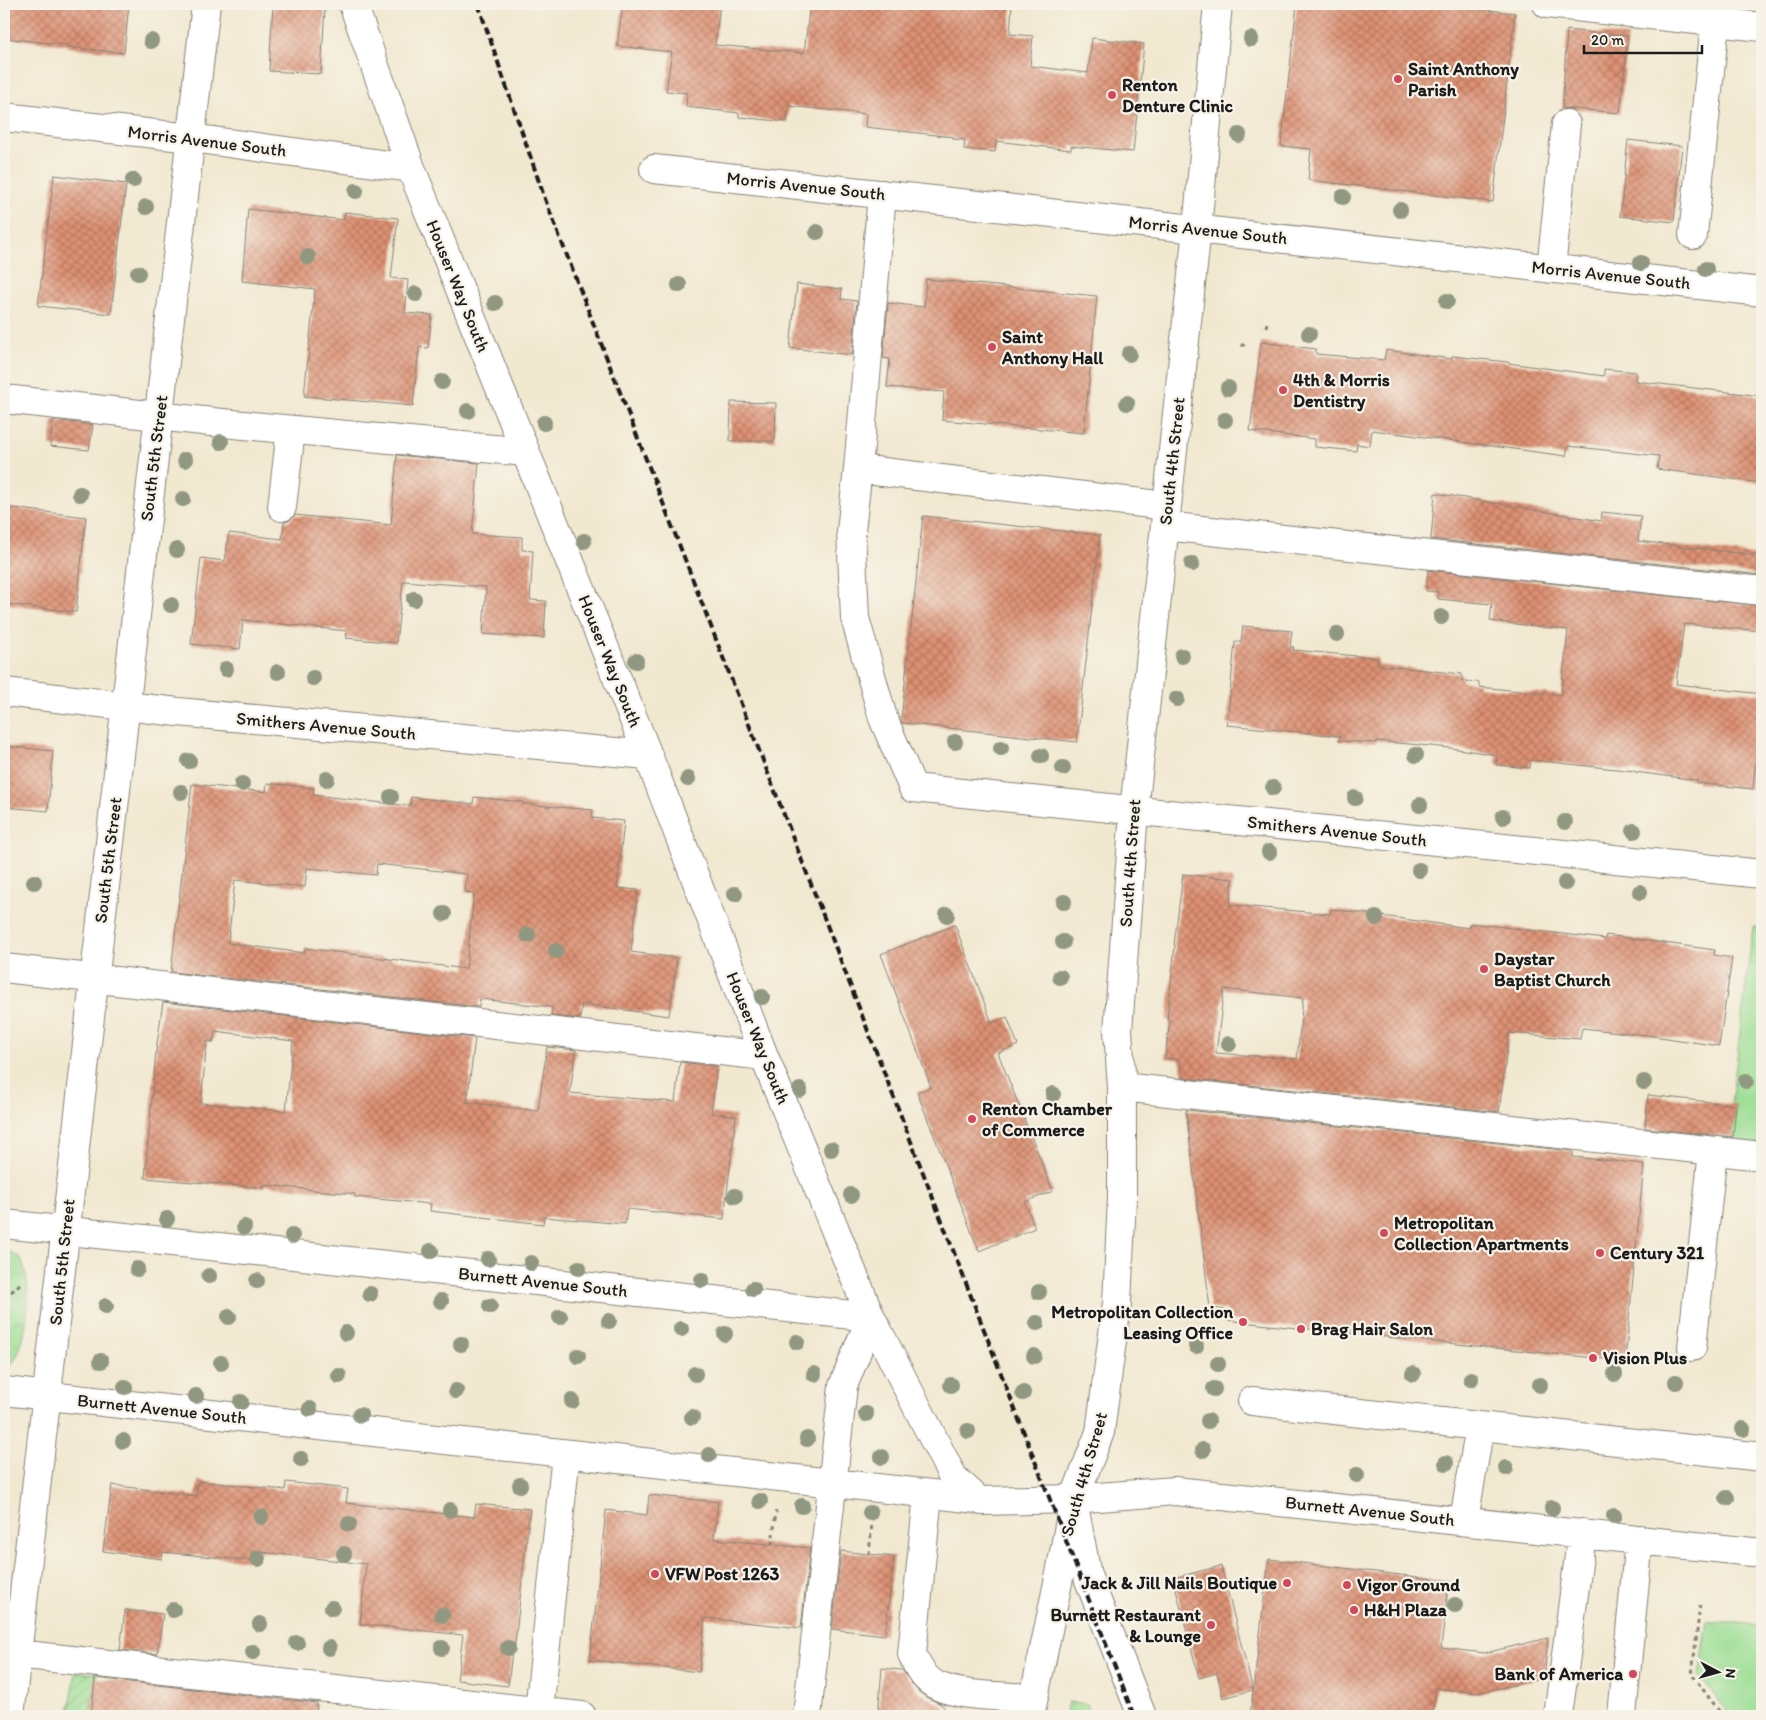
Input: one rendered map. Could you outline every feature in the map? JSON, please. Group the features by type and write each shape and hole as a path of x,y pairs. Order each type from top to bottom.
{"street":[{"name":"South 5th Street","path":"10,1716 206,4"},
{"name":"Houser Way South","path":"352,4 410,168 648,755 764,1056 871,1317"},
{"name":"South 4th Street","path":"1031,1707 1074,1499 1100,1432 1116,1303 1122,1198 1122,1087 1118,1031 1134,811 1197,229 1218,4"},
{"path":"1547,4 1716,13 1762,27"},
{"path":"1693,235 1716,13"},
{"name":"Morris Avenue South","path":"4,117 191,138 410,168"},
{"path":"1551,268 1566,124"},
{"name":"Morris Avenue South","path":"654,168 1762,292"},
{"path":"882,194 858,469 1166,516 1762,591"},
{"path":"4,399 159,417 525,452"},
{"path":"282,507 291,430"},
{"name":"Smithers Avenue South","path":"858,469 851,531 855,618 883,718 913,788 1762,874"},
{"name":"Smithers Avenue South","path":"4,692 125,706 648,755"},
{"path":"4,968 764,1056"},
{"path":"1122,1087 1762,1156"},
{"path":"1692,1347 1713,1150"},
{"name":"Burnett Avenue South","path":"4,1224 871,1317"},
{"path":"807,1716 843,1386 871,1317"},
{"path":"871,1317 954,1478 977,1499"},
{"name":"Burnett Avenue South","path":"4,1391 982,1501 1074,1499 1175,1490 1762,1553"},
{"path":"1252,1401 1762,1457"},
{"path":"1464,1520 1480,1426"},
{"path":"538,1711 566,1454"},
{"path":"928,1494 912,1654 919,1670 936,1686 1031,1707"},
{"path":"1074,1499 1087,1575 1142,1716"},
{"path":"1558,1716 1582,1533"},
{"path":"1622,1716 1639,1539"},
{"path":"17,1654 582,1716"}],"path":[{"path":"1266,327 1267,323"},
{"path":"4,1295 9,1294 21,1283"},
{"path":"4,1350 10,1358"},
{"path":"772,1545 776,1507"},
{"path":"869,1554 873,1517"},
{"path":"1700,1605 1692,1675 1723,1716"}],"green space":[{"path":"1753,927 1762,928 1762,1145 1732,1141 1736,1106 1731,1105"},
{"path":"4,1249 21,1258 27,1278 28,1304 22,1343 11,1365 4,1372"},
{"path":"1707,1620 1762,1627 1762,1716 1731,1716 1699,1676"},
{"path":"76,1673 97,1673 95,1699 92,1699 90,1716 68,1716"},
{"path":"1068,1702 1087,1704 1091,1716 1065,1716"}],"building":[{"path":"4,4 129,4 124,53 4,38"},
{"path":"273,4 325,7 321,74 269,71"},
{"path":"623,4 720,4 715,45 804,53 810,4 1012,4 1010,34 1033,36 1030,66 1088,73 1092,38 1144,44 1133,152 1071,146 1071,150 996,141 995,152 964,149 965,140 953,139 954,137 865,127 866,114 789,106 787,122 739,117 739,113 686,107 687,93 666,91 672,52 617,46"},
{"name":"Saint Anthony Parish","path":"1297,4 1431,4 1515,13 1493,202 1308,180 1311,149 1281,146"},
{"path":"1567,30 1628,36 1620,113 1562,108"},
{"path":"1628,140 1682,146 1674,222 1620,216"},
{"path":"54,175 126,184 111,314 38,306"},
{"path":"248,209 344,220 345,212 398,218 391,278 408,280 405,313 432,315 428,348 419,347 413,406 304,396 315,289 242,281"},
{"name":"Saint Anthony Hall","path":"926,279 1097,296 1084,433 942,420 944,392 887,387 890,359 883,358 888,303 924,307"},
{"path":"797,284 842,289 841,299 857,301 852,355 790,348"},
{"path":"1261,342 1316,349 1316,354 1384,360 1386,350 1452,359 1452,356 1508,362 1604,376 1604,369 1636,372 1635,381 1762,396 1762,483 1657,469 1659,456 1568,446 1566,456 1372,430 1370,446 1357,444 1356,451 1315,447 1315,439 1250,431"},
{"path":"731,402 776,403 775,441 730,441"},
{"path":"53,420 93,425 89,450 50,446"},
{"path":"397,455 479,463 472,534 522,537 522,550 533,551 530,600 546,601 544,638 483,634 486,587 403,581 396,643 346,638 347,631 243,620 240,649 191,644 201,558 225,561 229,533 282,539 284,522 289,521 295,515 391,525"},
{"path":"1435,493 1601,521 1602,512 1641,516 1638,541 1762,556 1762,575 1431,539"},
{"path":"4,507 86,517 76,612 4,604"},
{"path":"923,516 1100,535 1077,742 902,723"},
{"path":"1428,570 1762,606 1762,631 1684,624 1676,684 1762,694 1753,789 1697,783 1697,780 1635,771 1531,760 1530,768 1496,765 1497,755 1451,748 1377,741 1376,743 1339,741 1340,736 1227,725 1235,642 1241,642 1243,626 1292,631 1290,647 1294,647 1293,650 1378,658 1378,665 1462,674 1462,681 1479,682 1479,687 1561,695 1568,630 1490,621 1492,604 1438,599 1438,592 1426,591"},
{"path":"4,746 53,751 48,811 4,807"},
{"path":"267,783 314,788 313,795 410,806 411,797 473,804 474,797 523,802 523,804 593,810 592,818 624,821 617,888 638,890 631,952 677,958 669,1016 582,1004 580,1019 551,1016 552,1007 480,999 479,1007 171,972 192,784 266,792","holes":["377,864 467,874 465,892 474,893 466,969 305,948 304,953 228,943 235,880 305,887 307,868 376,875"]},
{"path":"1183,874 1233,879 1230,905 1330,914 1331,909 1469,928 1470,923 1605,939 1606,935 1715,950 1714,955 1732,958 1719,1046 1647,1035 1582,1028 1580,1039 1509,1033 1499,1112 1183,1078 1180,1060 1165,1058 1170,1020 1167,1020","holes":["1224,989 1303,998 1297,1059 1216,1053"]},
{"path":"955,925 992,1023 1007,1017 1018,1045 998,1053 1053,1191 1025,1202 1035,1228 979,1251 917,1092 931,1087 881,954"},
{"path":"163,1002 475,1038 467,1102 538,1111 547,1047 576,1050 570,1093 675,1102 680,1062 717,1066 711,1113 736,1116 724,1219 627,1209 625,1224 544,1217 543,1224 430,1211 431,1204 355,1197 355,1194 264,1185 264,1188 145,1178 156,1051","holes":["215,1031 293,1041 286,1111 201,1103 207,1041 213,1042"]},
{"path":"1648,1095 1736,1105 1733,1137 1645,1128"},
{"name":"Metropolitan Collection Apartments","path":"1186,1110 1573,1151 1573,1157 1644,1164 1625,1361 1226,1320 1227,1310 1210,1308"},
{"path":"198,1481 285,1490 286,1482 348,1489 346,1503 474,1517 476,1504 530,1509 514,1652 512,1652 508,1686 457,1680 463,1635 360,1624 366,1564 253,1551 252,1561 163,1552 162,1559 103,1551 112,1485 196,1496"},
{"name":"VFW Post 1263","path":"649,1495 718,1502 714,1539 810,1548 801,1628 705,1618 699,1672 590,1660 606,1510 647,1515"},
{"path":"841,1551 894,1557 885,1635 832,1629"},
{"name":"H&H Plaza","path":"1269,1559 1449,1581 1441,1648 1485,1653 1548,1638 1544,1678 1478,1693 1436,1688 1432,1716 1250,1716"},
{"name":"Burnett Restaurant & Lounge","path":"1221,1566 1253,1690 1223,1698 1217,1673 1199,1678 1173,1578"},
{"path":"125,1610 163,1614 157,1654 120,1650"},
{"path":"882,1668 902,1670 918,1691 941,1704 951,1716 878,1716"},
{"path":"95,1678 317,1703 316,1716 91,1716"}],"railway":[{"path":"478,4 545,199 1134,1716"}],"place":[{"name":"Saint Anthony Parish","path":"1398,79"},
{"name":"Renton Denture Clinic","path":"1112,95"},
{"name":"Saint Anthony Hall","path":"992,347"},
{"name":"4th & Morris Dentistry","path":"1283,390"},
{"name":"Daystar Baptist Church","path":"1484,969"},
{"name":"Renton Chamber of Commerce","path":"972,1119"},
{"name":"Metropolitan Collection Apartments","path":"1384,1233"},
{"name":"Century 321","path":"1600,1253"},
{"name":"Metropolitan Collection Leasing Office","path":"1243,1322"},
{"name":"Brag Hair Salon","path":"1301,1329"},
{"name":"Vision Plus","path":"1593,1358"},
{"name":"VFW Post 1263","path":"655,1574"},
{"name":"Jack & Jill Nails Boutique","path":"1287,1583"},
{"name":"Vigor Ground","path":"1347,1585"},
{"name":"H&H Plaza","path":"1354,1610"},
{"name":"Burnett Restaurant & Lounge","path":"1211,1625"},
{"name":"Bank of America","path":"1633,1674"}]}
